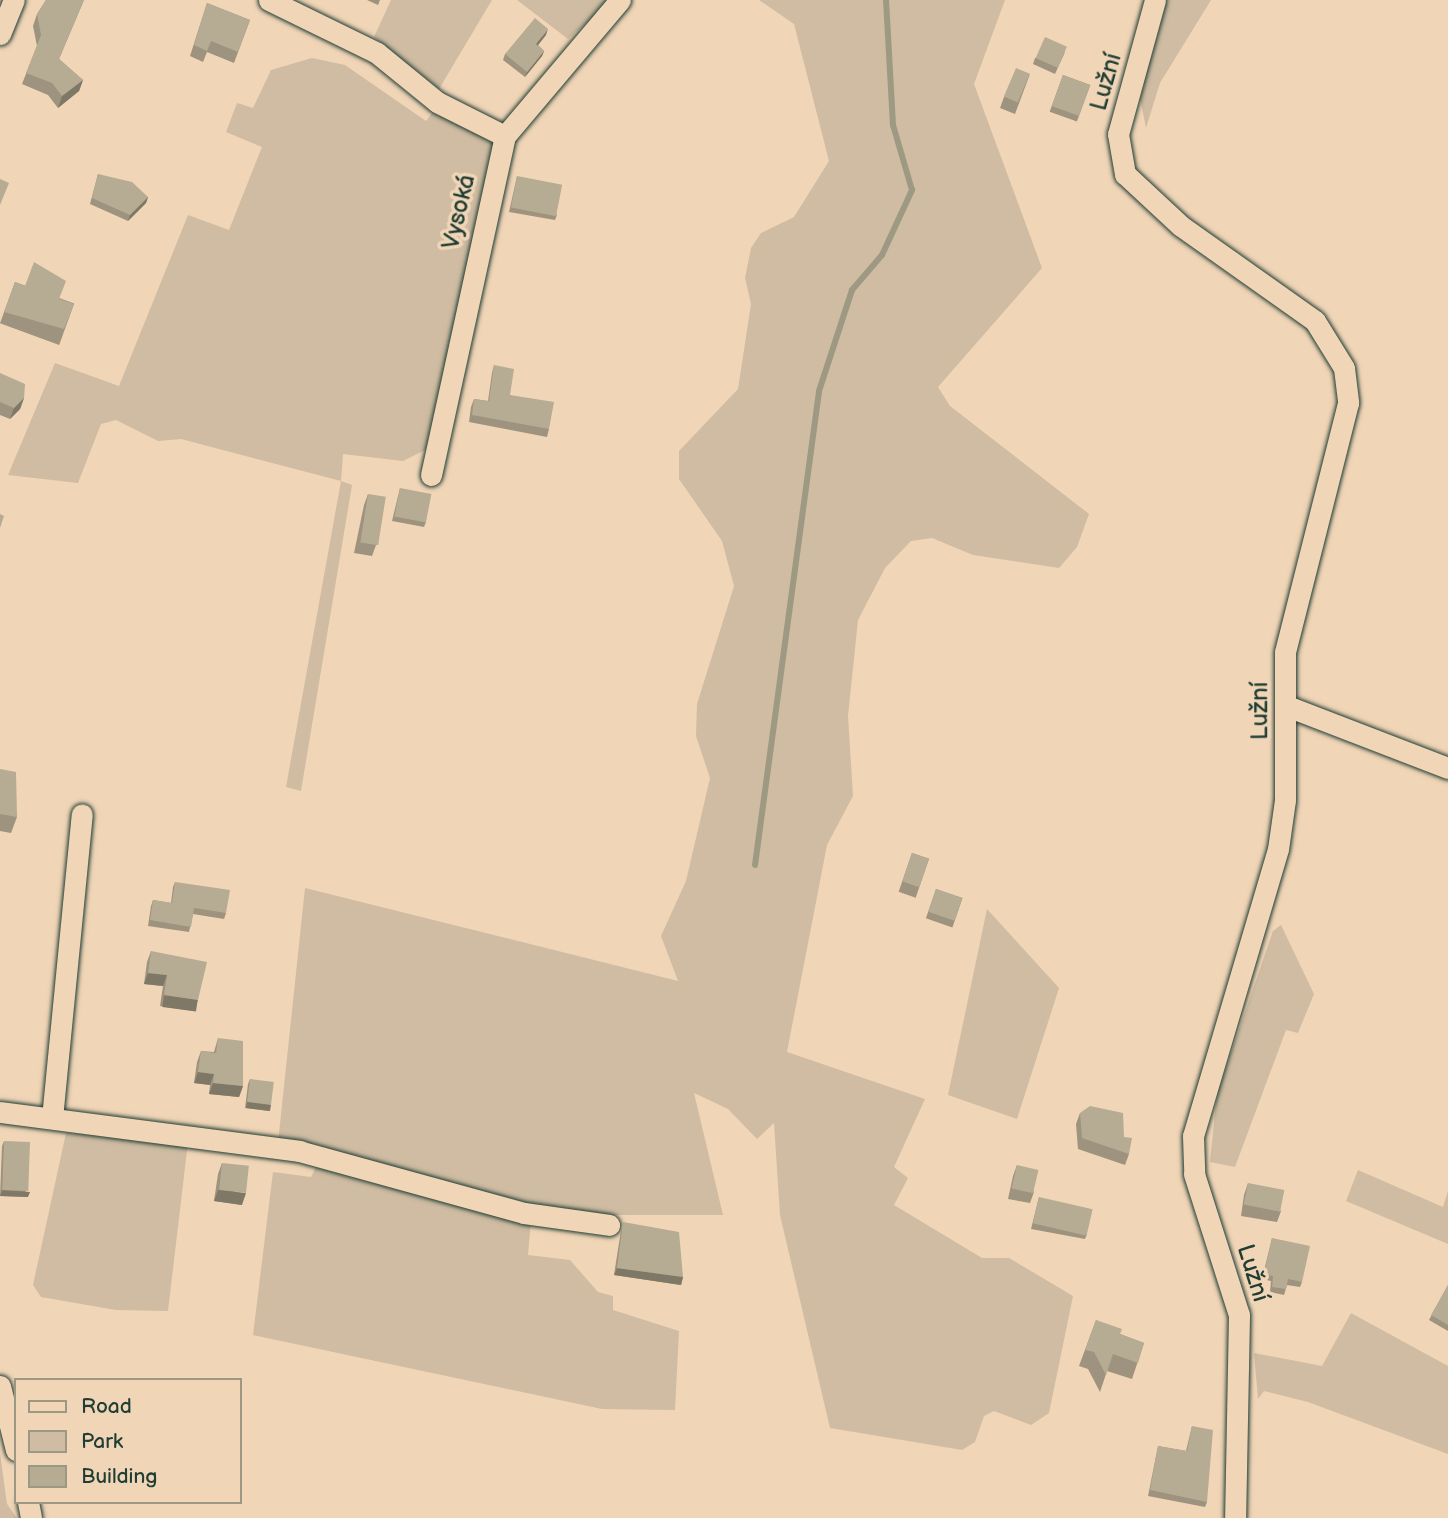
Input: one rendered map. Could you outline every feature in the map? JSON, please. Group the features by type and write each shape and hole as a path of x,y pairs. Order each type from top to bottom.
{"street":[{"path":"0,34 14,0"},
{"path":"269,0 377,53 437,102 505,136"},
{"name":"Vysoká","path":"431,475 505,136 620,0"},
{"name":"Lužní","path":"1155,0 1118,134 1125,174 1181,226 1290,299 1315,321 1344,368 1348,403 1331,489 1299,580 1285,652 1287,706 1278,849 1193,1136 1194,1174 1239,1315 1235,1518"},
{"path":"1287,706 1448,768"},
{"path":"52,1118 82,814"},
{"path":"0,1112 299,1152 524,1213 609,1224"},
{"path":"0,1386 14,1442"}],"green space":[{"path":"391,0 492,0 439,89 374,37"},
{"path":"517,0 612,0 568,39"},
{"path":"759,0 1005,0 974,84 1042,268 938,387 950,406 1089,514 1077,547 1059,568 973,555 932,538 911,541 885,568 858,620 848,716 853,796 827,845 787,1052 925,1099 894,1167 908,1178 894,1205 982,1258 1009,1258 1073,1296 1049,1413 1031,1425 994,1411 984,1416 975,1442 962,1450 830,1428 780,1215 774,1123 757,1139 728,1109 694,1093 723,1215 610,1215 531,1206 278,1143 305,888 678,981 661,936 686,881 710,778 696,736 697,704 734,586 722,541 679,479 679,451 738,389 751,304 745,278 751,248 761,233 794,217 829,161 794,24"},
{"path":"1167,0 1211,0 1160,83 1146,128 1140,98"},
{"path":"312,58 345,65 426,121 435,109 496,143 427,449 403,461 343,454 341,481 181,439 158,441 116,420 101,424 78,483 8,475 55,363 119,386 188,215 229,230 262,147 226,132 237,103 253,108 271,70"},
{"path":"341,481 352,485 301,791 286,787"},
{"path":"987,909 1059,988 1017,1119 948,1095"},
{"path":"1281,925 1314,994 1298,1033 1286,1030 1235,1167 1210,1162 1217,1094 1273,931"},
{"path":"66,1133 188,1142 168,1311 116,1310 41,1297 33,1285"},
{"path":"316,1167 531,1221 528,1255 570,1260 598,1292 613,1296 613,1310 679,1331 675,1410 602,1409 253,1335 273,1172 311,1177"},
{"path":"1358,1170 1443,1207 1448,1191 1448,1244 1346,1201"},
{"path":"1351,1313 1448,1366 1448,1454 1308,1402 1264,1391 1258,1399 1254,1353 1322,1366"},
{"path":"0,1453 7,1504 17,1518 0,1518"}],"building":[{"path":"46,0 84,0 59,59 83,80 62,96 52,83 26,73 41,35 37,14"},
{"path":"207,3 250,20 238,52 211,41 207,51 194,45"},
{"path":"535,18 548,29 536,44 544,51 527,72 505,54"},
{"path":"1045,37 1067,47 1058,68 1036,58"},
{"path":"1016,68 1030,74 1018,102 1004,97"},
{"path":"1063,75 1090,85 1079,116 1052,106"},
{"path":"98,174 132,182 148,197 130,215 92,198"},
{"path":"517,176 562,185 556,216 511,207"},
{"path":"0,179 9,183 0,205"},
{"path":"34,262 66,281 59,299 74,304 64,329 4,312 15,282 25,286"},
{"path":"494,365 514,369 510,395 554,402 549,429 472,415 474,399 489,401"},
{"path":"0,373 25,384 24,398 14,408 0,402"},
{"path":"400,488 431,494 426,523 394,516"},
{"path":"368,494 386,497 378,545 360,542"},
{"path":"0,769 16,772 17,817 0,814"},
{"path":"912,853 929,859 919,887 902,881"},
{"path":"175,882 230,890 226,913 194,908 191,927 150,920 153,900 172,903"},
{"path":"936,889 962,898 955,921 928,912"},
{"path":"151,951 207,962 198,1000 164,995 167,975 148,973"},
{"path":"218,1038 243,1041 243,1086 213,1083 214,1074 198,1072 201,1051 216,1053"},
{"path":"250,1079 274,1082 271,1105 247,1102"},
{"path":"1090,1106 1123,1113 1124,1137 1132,1138 1129,1154 1082,1138 1080,1113"},
{"path":"4,1141 30,1142 28,1191 2,1190"},
{"path":"222,1163 249,1166 246,1193 219,1190"},
{"path":"1017,1165 1038,1170 1033,1193 1012,1188"},
{"path":"1248,1183 1284,1190 1280,1212 1244,1205"},
{"path":"1039,1197 1093,1209 1087,1236 1033,1223"},
{"path":"623,1222 679,1232 683,1277 617,1268"},
{"path":"1272,1238 1310,1246 1302,1282 1288,1279 1286,1289 1272,1287 1273,1276 1264,1274"},
{"path":"1448,1285 1448,1325 1431,1315"},
{"path":"1096,1320 1122,1329 1120,1334 1144,1343 1138,1363 1113,1354 1106,1375 1094,1352 1085,1350"},
{"path":"1192,1426 1213,1430 1207,1502 1150,1490 1158,1446 1187,1451"}],"waterway":[{"path":"755,865 819,391 852,290 882,255 912,190 893,125 886,0"}]}
